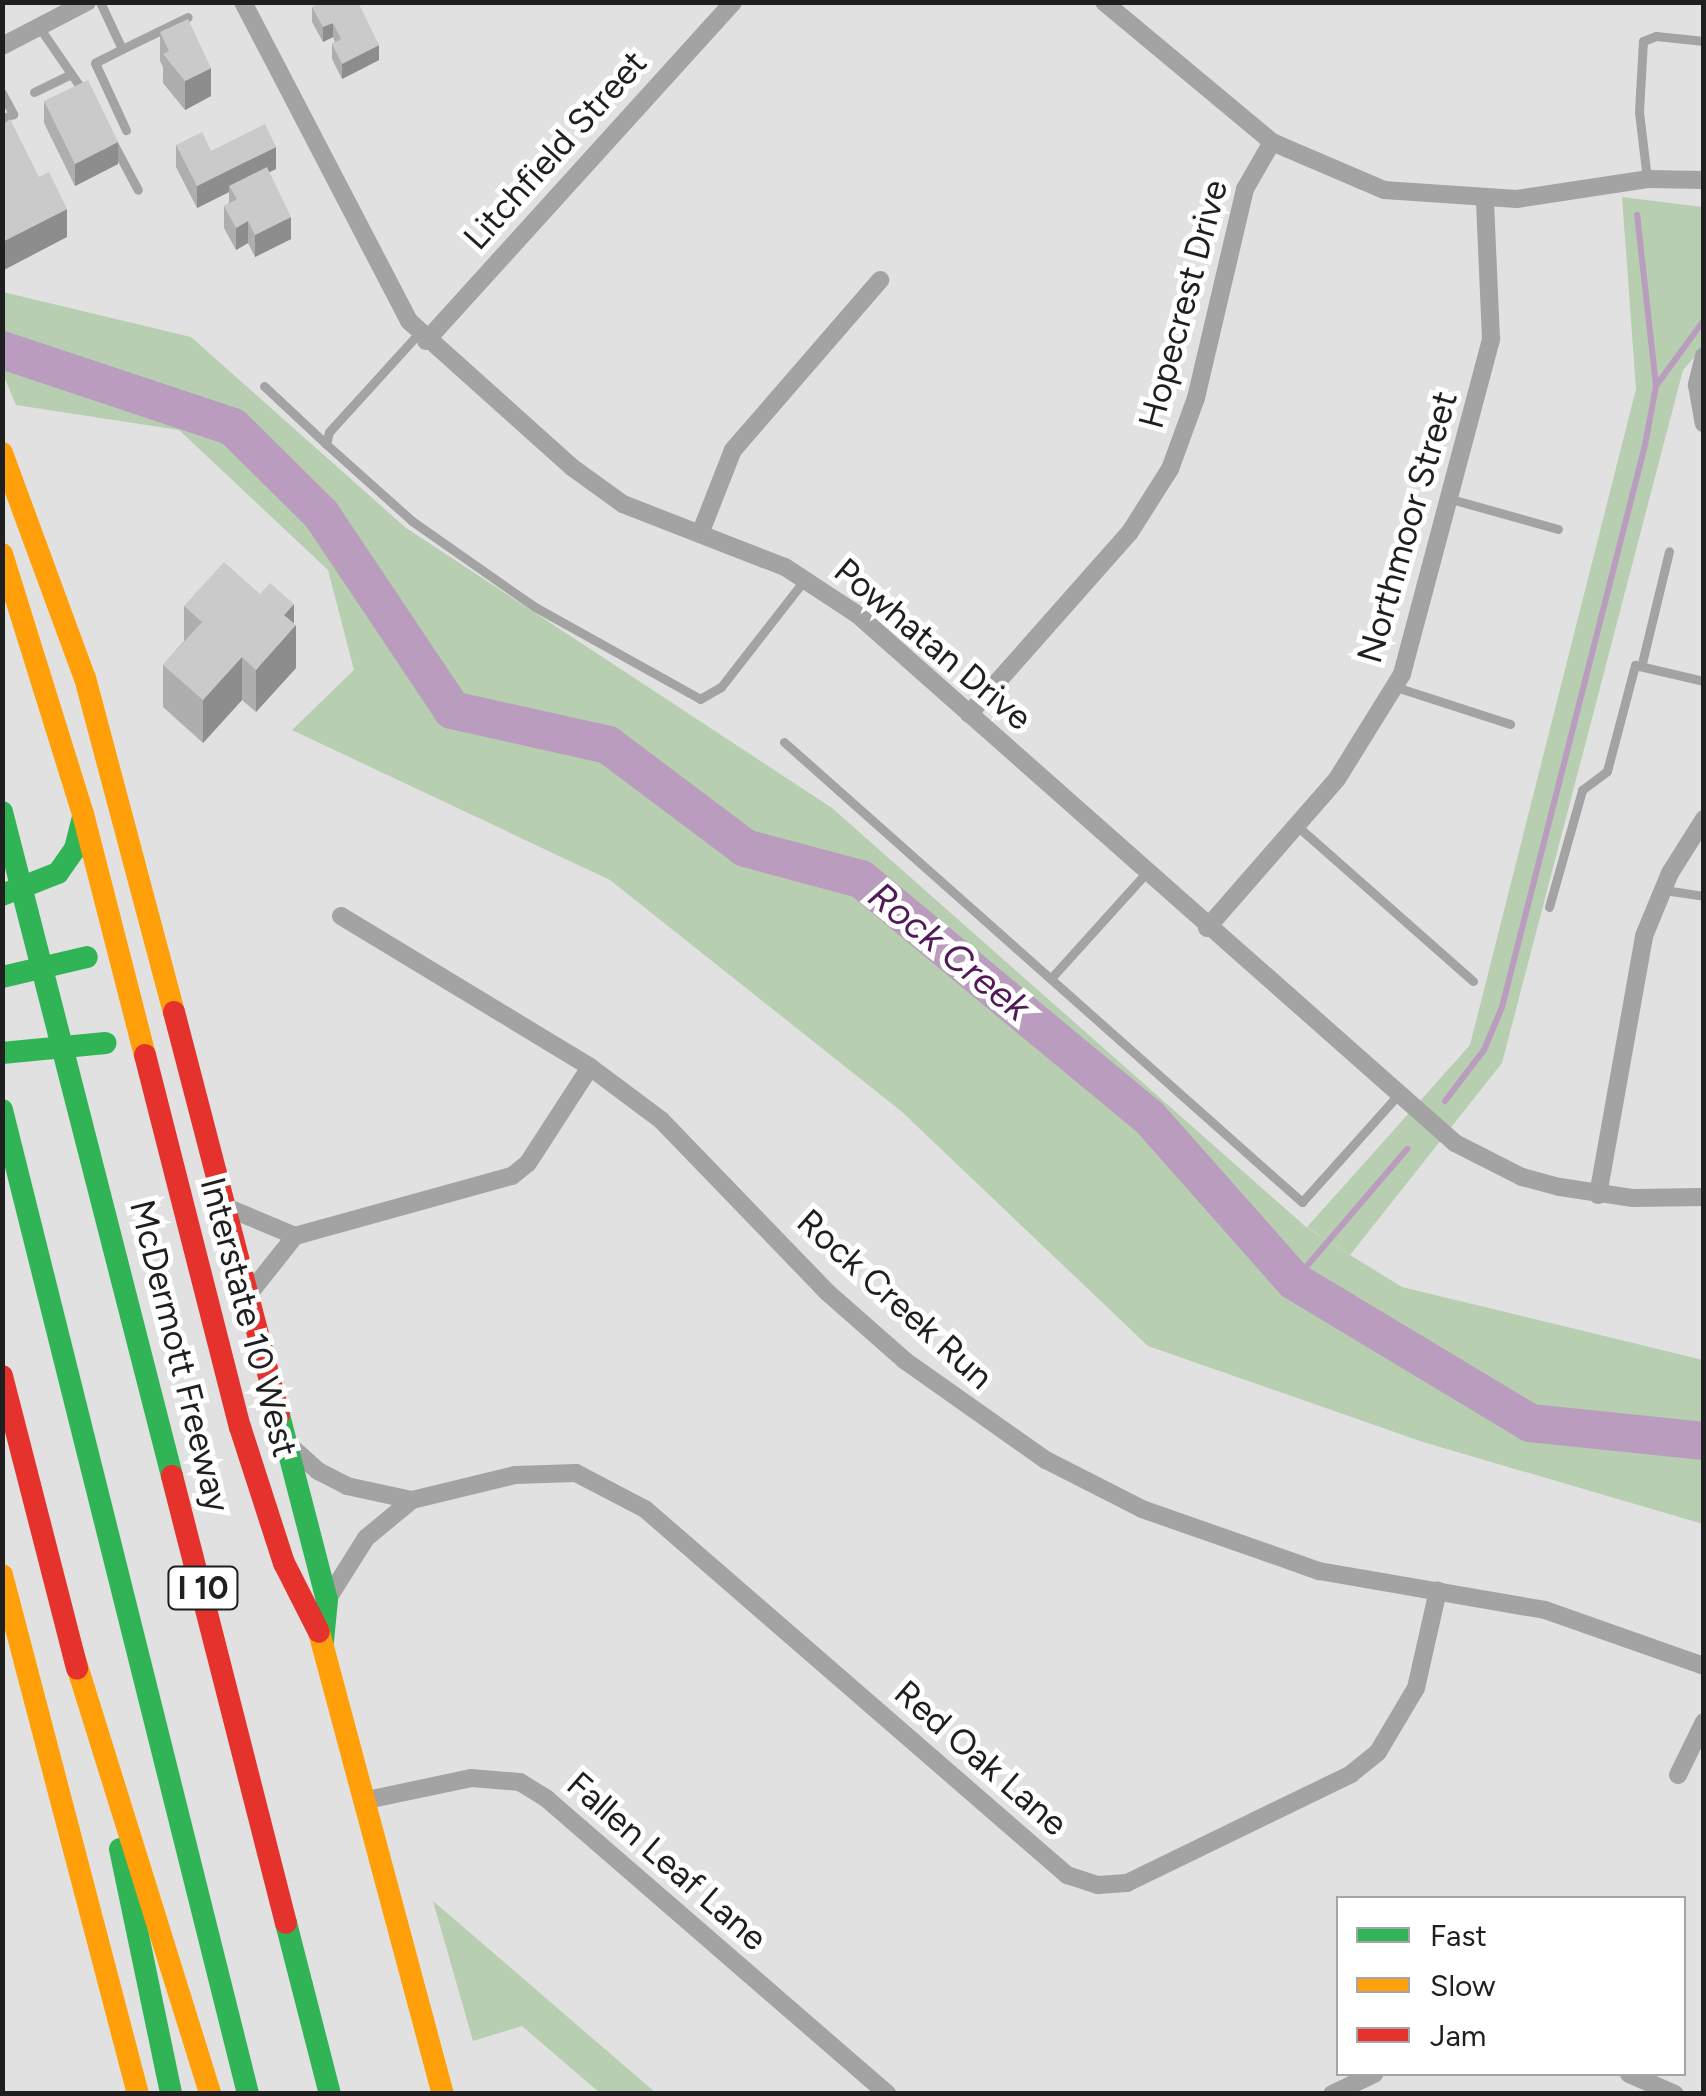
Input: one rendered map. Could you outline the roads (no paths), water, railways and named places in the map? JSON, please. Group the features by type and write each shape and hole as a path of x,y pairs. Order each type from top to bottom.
{"main road":[{"path":"2,453 85,678 328,1600 323,1641"},
{"name":"Interstate 10 West","path":"2,554 82,814 240,1428 284,1563 323,1641 443,2094"},
{"name":"McDermott Freeway","path":"2,812 330,2094"},
{"path":"2,895 58,873 75,849 82,814"},
{"path":"2,978 118,950"},
{"path":"2,1053 106,1043 123,1053 152,1089"},
{"name":"I 10","path":"2,1110 248,2094"},
{"path":"2,1376 73,1654 171,2094"},
{"path":"2,1575 138,2094"},
{"path":"73,1654 210,2094"}],"street":[{"path":"2,46 87,2"},
{"name":"Powhatan Drive","path":"243,2 422,337 610,495 805,579 858,615 1398,1096 1488,1162 1598,1195 1704,1197"},
{"name":"Litchfield Street","path":"422,337 732,2"},
{"path":"1104,2 1272,142 1384,190 1485,200 1647,179 1704,180"},
{"name":"Hopecrest Drive","path":"969,714 1130,532 1170,468 1196,398 1244,189 1272,142"},
{"name":"Northmoor Street","path":"1207,928 1366,741 1396,687 1451,498 1490,339 1485,200"},
{"path":"700,534 733,450 880,280"},
{"path":"1704,356 1696,385 1704,423"},
{"path":"1598,1195 1644,936 1662,890 1704,819"},
{"name":"Rock Creek Run","path":"341,916 590,1067 661,1120 828,1292 904,1360 1046,1460 1142,1509 1319,1571 1544,1610 1704,1666"},
{"path":"249,1294 295,1236 512,1176 528,1163 590,1067"},
{"path":"226,1207 295,1236"},
{"name":"Red Oak Lane","path":"288,1443 318,1471 347,1486 412,1500 550,1470 622,1493 1067,1875 1098,1884 1128,1883 1351,1774 1378,1752 1416,1688 1438,1590"},
{"name":"Red Oak Lane","path":"328,1600 366,1538 412,1500"},
{"path":"1678,1775 1704,1722"},
{"name":"Fallen Leaf Lane","path":"367,1800 471,1778 520,1782 547,1799 887,2094"},
{"path":"1332,2094 1370,2076"},
{"path":"1634,2076 1675,2094"}],"lane":[{"path":"100,2 122,49"},
{"path":"126,130 94,63 188,17"},
{"path":"40,27 94,107"},
{"path":"1647,179 1639,112 1644,42 1656,36 1704,42"},
{"path":"34,92 71,74"},
{"path":"2,93 13,114 2,119"},
{"path":"102,124 138,190"},
{"path":"326,444 329,432 422,337"},
{"path":"264,386 412,522 535,608 700,699 721,687 805,579"},
{"path":"1451,498 1558,529"},
{"path":"1642,663 1669,551"},
{"path":"1549,907 1582,790 1608,771 1634,666 1642,663 1704,681"},
{"path":"1396,687 1510,724"},
{"path":"784,742 1053,976 1302,1202 1398,1096"},
{"path":"1296,825 1472,980"},
{"path":"1053,976 1146,872"},
{"path":"1662,890 1704,896"}],"waterway":[{"path":"1445,1101 1484,1050 1502,1007 1645,445 1656,386 1637,215"},
{"path":"1656,386 1704,320"},
{"name":"Rock Creek","path":"2,350 233,427 321,514 452,710 608,745 745,848 861,879 1149,1117 1294,1281 1530,1423 1704,1441"},
{"path":"1294,1281 1407,1149"}]}
